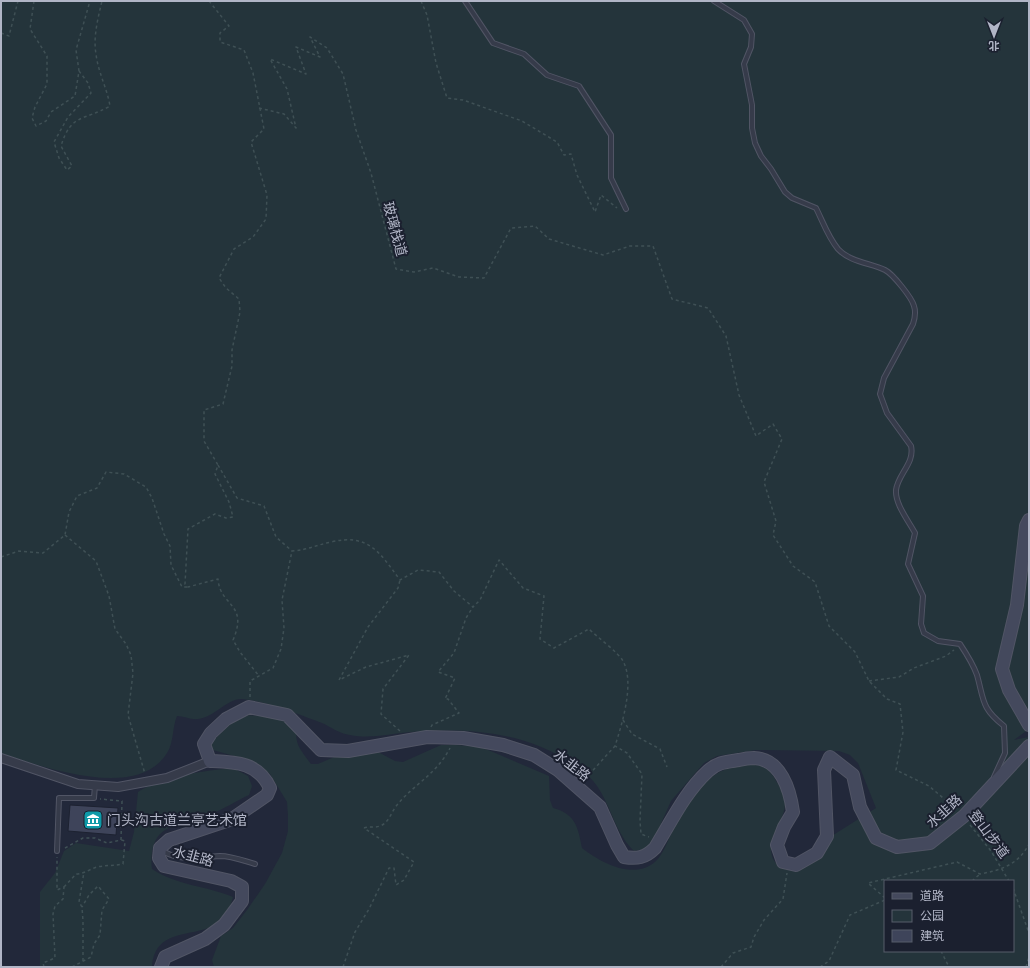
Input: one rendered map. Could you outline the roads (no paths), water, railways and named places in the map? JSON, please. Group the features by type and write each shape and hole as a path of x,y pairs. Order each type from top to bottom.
{"street":[{"path":"1029,520 1026,526 1017,605 1002,669 1009,690 1029,725"},
{"name":"水韭路","path":"160,967 165,957 205,939 224,925 242,901 242,887 231,881 164,866 159,858 160,848 169,840 232,819 267,795 270,788 266,780 257,771 239,763 210,761 204,744 211,733 226,719 249,708 287,715 322,750 348,750 427,737 456,738 503,745 534,755 558,770 600,807 624,857 636,859 648,855 691,789 709,770 723,761 754,758 768,762 780,772 790,794 794,812 784,827 777,845 783,862 796,865 817,853 827,836 824,770 830,757 853,775 860,807 876,838 897,847 930,843 964,816 1029,746"},
{"path":"1,758 78,784 118,787 167,778 210,761"}],"lane":[{"path":"465,1 493,44 524,54 547,75 579,86 611,135 611,178 626,209"},
{"path":"714,1 744,20 752,34 751,47 744,64 752,105 752,128 755,143 761,156 785,192 792,198 816,208 830,237 839,249 855,259 887,271 904,289 914,305 916,315 914,324 884,378 880,394 887,413 911,446 912,458 899,481 896,490 899,504 915,533 908,564 923,596 921,624 924,633 938,641 960,644 976,673 981,696 991,716 1004,726 1005,753 988,790"},
{"path":"57,851 60,798 94,798 95,785"},
{"path":"160,848 169,856 207,858 221,856 254,864"}],"place":[{"name":"门头沟古道兰亭艺术馆","path":"93,820"}]}
